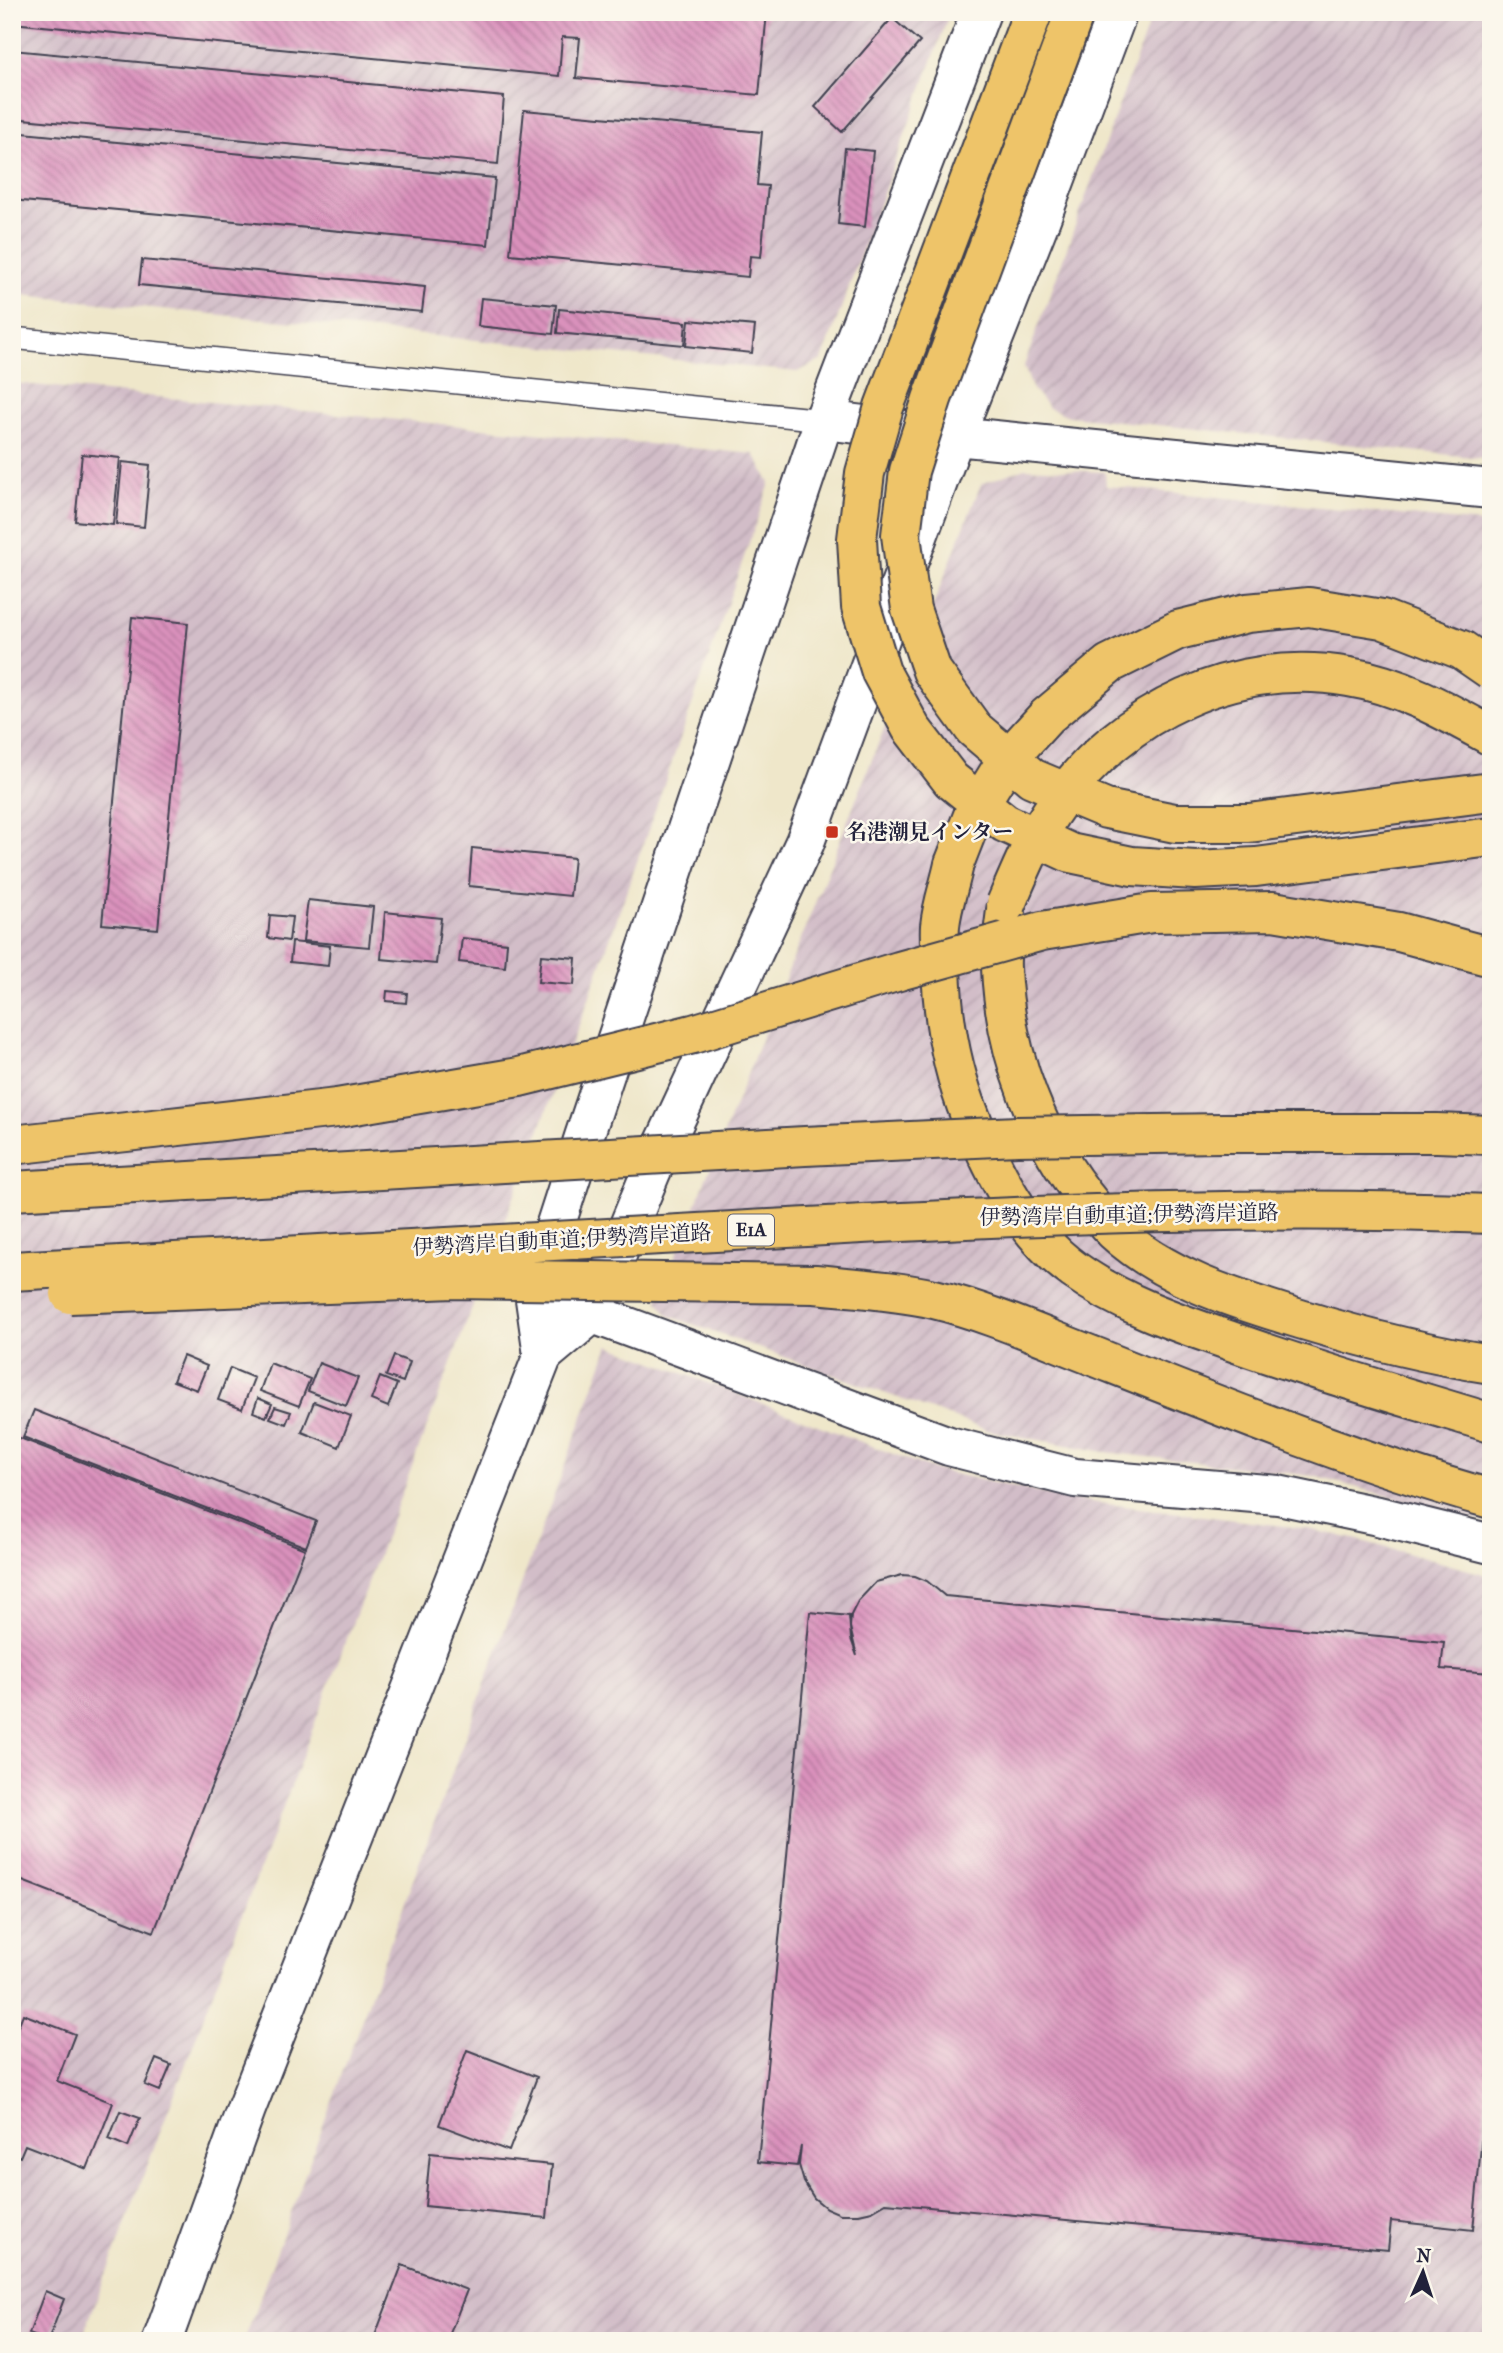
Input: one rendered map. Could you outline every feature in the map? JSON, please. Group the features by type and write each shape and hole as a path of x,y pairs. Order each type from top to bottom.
{"highway":[{"path":"1033,12 884,407 864,473 858,539 861,607 881,672 911,728 951,780 1005,823 1070,853 1132,866 1195,870 1256,867 1491,837"},
{"path":"1075,12 932,399 909,471 901,535 911,609 932,671 974,729 1032,778 1106,809 1175,822 1249,823 1491,792"},
{"path":"1491,670 1462,650 1382,619 1309,607 1247,613 1178,630 1109,664 1047,716 1006,761 974,813 954,864 940,925 942,999 951,1058 965,1103 986,1154 1010,1198 1040,1238 1073,1269 1125,1300 1178,1323 1281,1359 1491,1423"},
{"path":"1491,736 1404,691 1349,677 1298,671 1250,676 1201,691 1157,711 1119,736 1088,765 1056,804 1026,857 1006,904 1001,967 1007,1016 1034,1113 1059,1161 1114,1231 1151,1258 1190,1280 1264,1308 1378,1342 1491,1363"},
{"path":"12,1145 337,1108 519,1077 693,1034 899,971 1042,931 1152,912 1273,911 1399,932 1491,957"},
{"path":"12,1191 1017,1136 1223,1133 1491,1135"},
{"name":"伊勢湾岸自動車道;伊勢湾岸道路","path":"12,1272 971,1218 1229,1212 1491,1214"},
{"path":"12,1297 454,1279 711,1281 815,1284 873,1289 934,1299 1005,1323 1273,1427 1432,1482 1491,1499"}],"street":[{"path":"543,1355 534,1292 592,1111 824,420 981,12"},
{"path":"162,2341 246,2109 543,1355 593,1313 652,1172 805,842 955,436 1040,221 1118,12"},
{"path":"824,420 955,436 1491,489"},
{"path":"534,1292 949,1446 1075,1478 1278,1495 1491,1544"}],"lane":[{"path":"12,338 824,420"}],"shaded area":[{"path":"12,12 950,12 822,360 797,372 12,294"},
{"path":"1153,12 1491,12 1491,459 1069,416 1049,408 1032,388 1024,366"},
{"path":"12,383 754,454 770,483 588,1001 81,2341 12,2341"},
{"path":"1025,468 1105,472 1106,486 1491,524 1491,1524 1314,1476 1105,1452 990,1431 667,1315 658,1300 981,484"},
{"path":"609,1345 932,1469 1068,1499 1308,1529 1491,1576 1491,2341 244,2341"}],"building":[{"path":"12,12 767,12 759,95 576,78 580,38 562,37 559,76 12,23"},
{"path":"892,18 920,42 842,132 815,107"},
{"path":"12,50 504,97 498,164 12,118"},
{"path":"524,110 762,132 757,185 768,186 761,257 750,256 748,277 510,254"},
{"path":"12,132 495,178 488,245 12,200"},
{"path":"845,148 873,151 865,227 838,224"},
{"path":"142,260 425,287 422,312 139,285"},
{"path":"481,298 556,305 553,334 478,326"},
{"path":"559,309 686,322 684,345 557,333"},
{"path":"689,320 755,326 752,353 686,346"},
{"path":"82,454 120,458 113,525 75,521"},
{"path":"122,462 150,465 144,527 116,524"},
{"path":"132,617 188,623 158,929 102,924"},
{"path":"472,848 574,858 570,896 469,886"},
{"path":"308,900 373,907 369,947 303,941"},
{"path":"385,912 441,918 436,964 381,959"},
{"path":"270,915 292,917 289,941 268,938"},
{"path":"462,938 507,943 505,967 459,962"},
{"path":"292,942 330,946 328,966 290,962"},
{"path":"541,955 576,958 574,985 538,982"},
{"path":"387,991 407,993 406,1003 386,1001"},
{"path":"183,1356 207,1366 197,1390 173,1381"},
{"path":"394,1356 410,1362 403,1382 386,1376"},
{"path":"270,1363 310,1379 299,1406 260,1391"},
{"path":"319,1363 358,1378 346,1406 308,1391"},
{"path":"230,1368 254,1378 242,1409 218,1400"},
{"path":"380,1377 397,1384 388,1407 371,1400"},
{"path":"258,1398 272,1404 266,1417 253,1412"},
{"path":"314,1402 351,1416 339,1447 302,1432"},
{"path":"275,1407 291,1412 286,1424 270,1418"},
{"path":"34,1410 316,1521 306,1547 23,1437"},
{"path":"12,1435 305,1549 154,1932 12,1877"},
{"path":"902,1575 927,1581 945,1596 1444,1642 1441,1669 1491,1673 1491,2042 1473,2230 1391,2221 1388,2250 886,2203 872,2211 840,2214 826,2208 814,2198 804,2182 799,2165 801,2146 797,2166 758,2162 810,1612 849,1616 851,1639 857,1656 850,1627 851,1615 858,1601 876,1582"},
{"path":"23,2014 75,2034 57,2081 113,2103 87,2169 25,2145 20,2157 12,2154 12,2042"},
{"path":"467,2050 537,2077 509,2151 439,2125"},
{"path":"156,2059 171,2065 160,2091 145,2085"},
{"path":"120,2111 140,2118 128,2147 109,2139"},
{"path":"430,2153 552,2165 547,2218 425,2206"},
{"path":"402,2265 467,2290 447,2341 373,2341"},
{"path":"45,2291 64,2299 48,2341 29,2334"}],"place":[{"name":"名港潮見インター","path":"832,832"}]}
